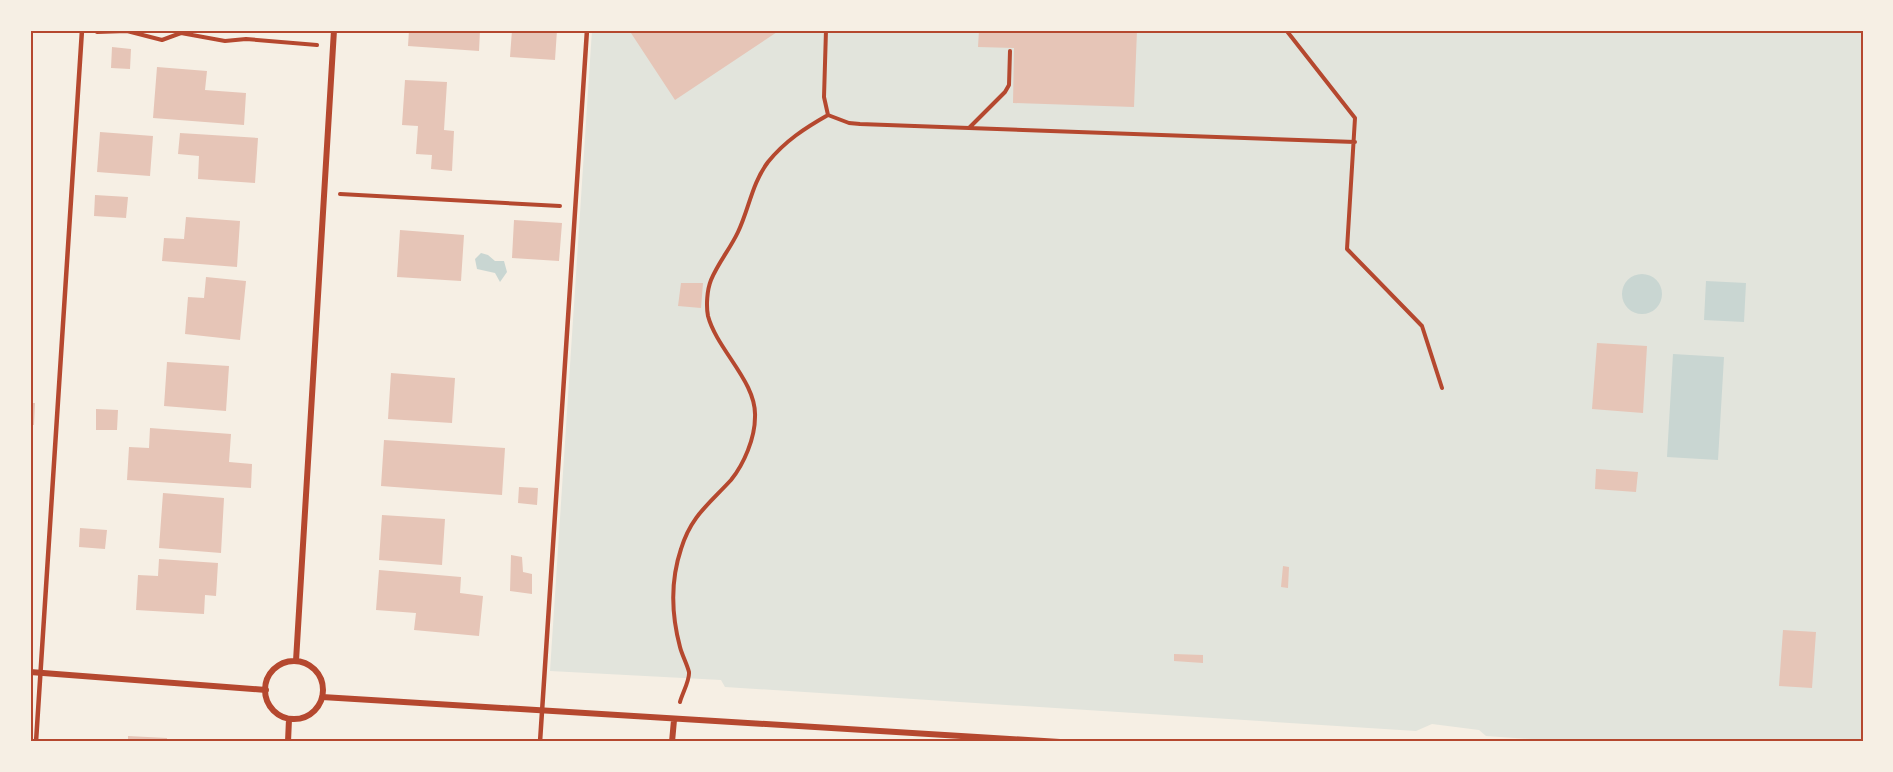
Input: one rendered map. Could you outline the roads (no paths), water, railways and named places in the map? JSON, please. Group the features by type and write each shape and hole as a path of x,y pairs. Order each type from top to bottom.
{"street":[{"path":"296,661 334,30"},
{"path":"296,661 305,663 319,675 322,697 315,711 308,716 289,719 280,716 267,702 266,683 270,674 277,667 296,661"},
{"path":"30,672 266,690"},
{"path":"322,697 1060,742"},
{"path":"288,742 289,719"},
{"path":"672,742 674,720"}],"lane":[{"path":"36,742 82,30"},
{"path":"540,742 587,30"}]}
